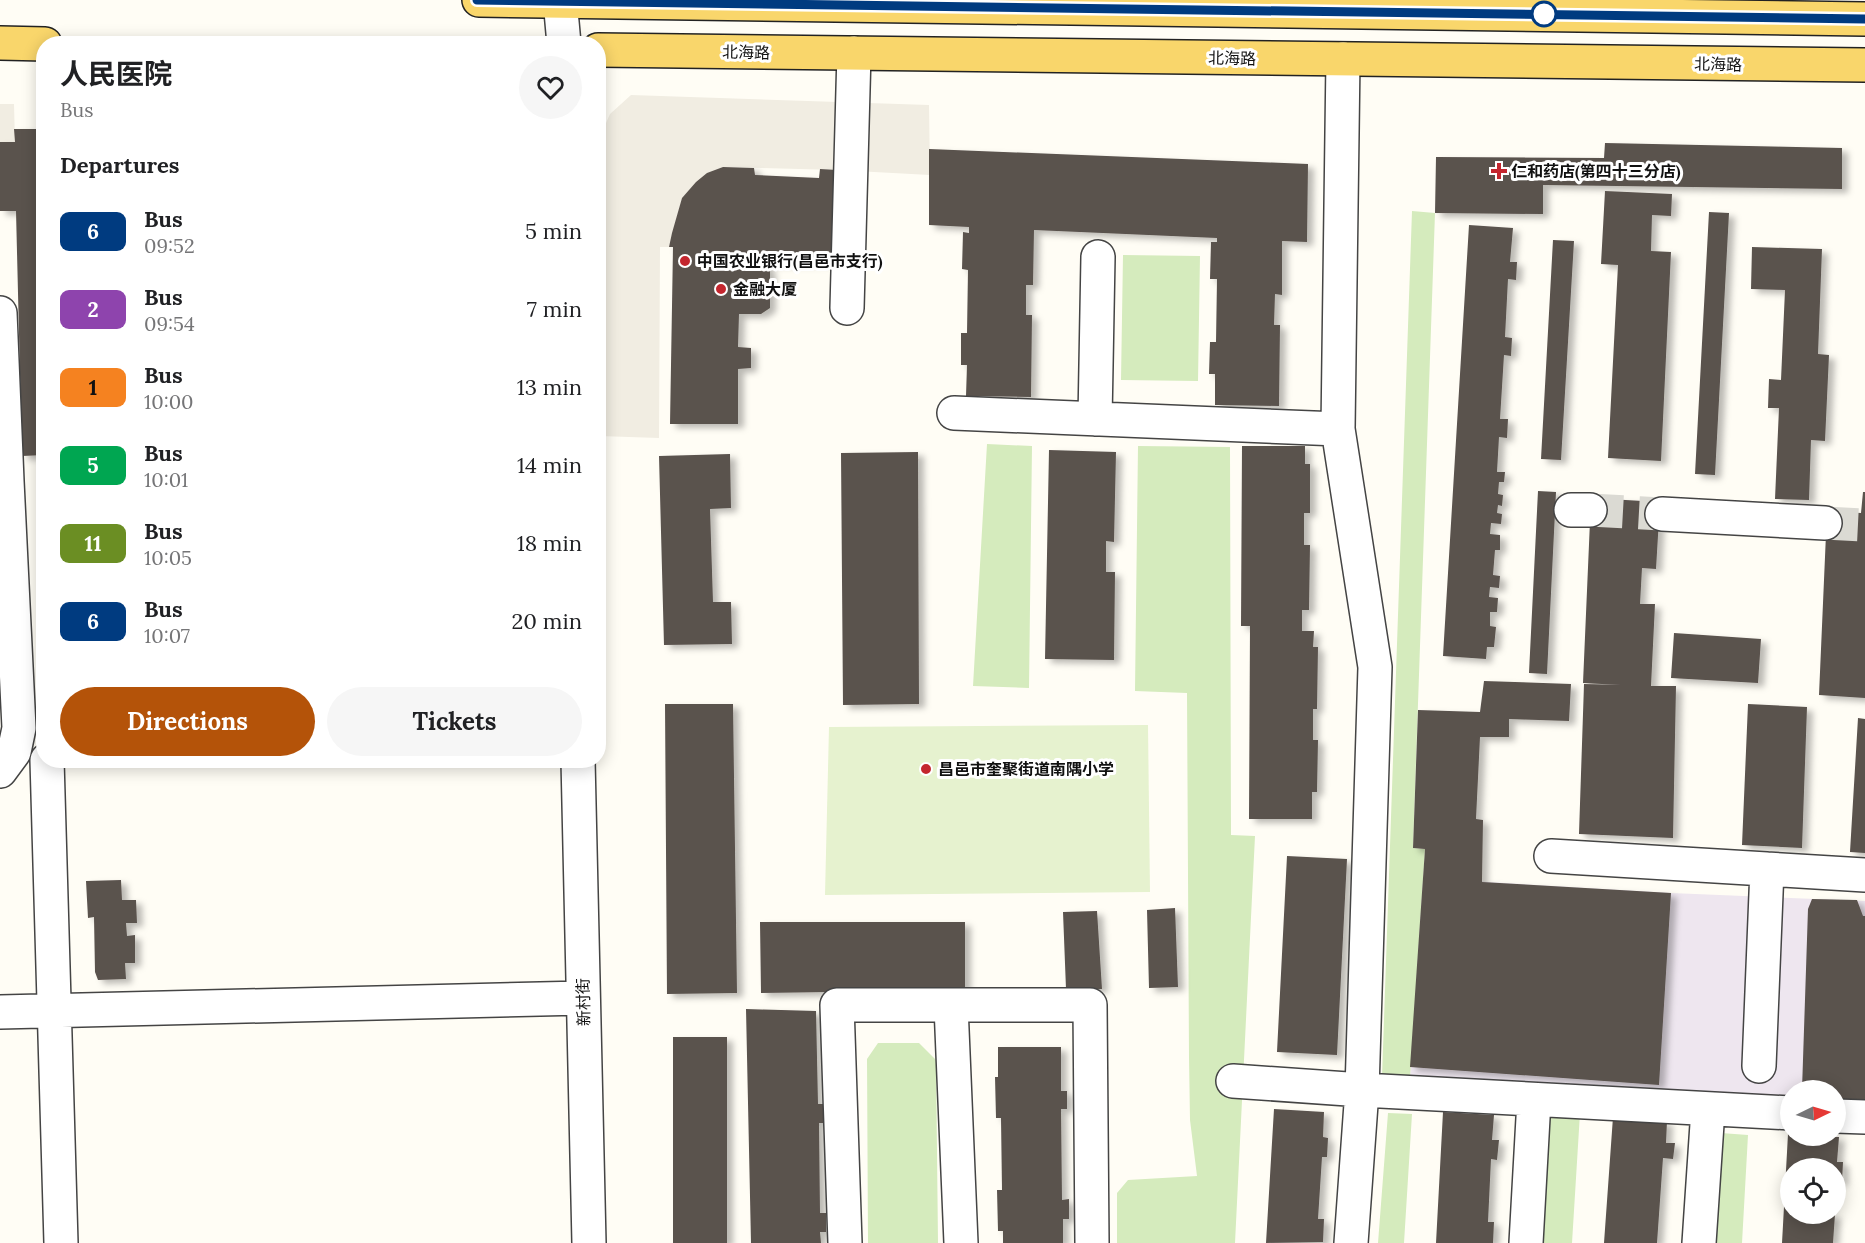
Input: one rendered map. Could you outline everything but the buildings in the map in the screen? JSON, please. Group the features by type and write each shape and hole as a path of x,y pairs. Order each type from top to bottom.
{"main road":[{"path":"479,0 1420,6 1865,19"},
{"path":"0,43 36,44"},
{"name":"北海路","path":"606,50 1865,65"}],"street":[{"path":"560,1 563,36"},
{"path":"847,308 854,53"},
{"path":"1343,59 1338,429 1375,667 1362,1090 1351,1243"},
{"path":"1095,419 1098,257"},
{"path":"0,313 3,481 19,728 14,752 0,771"},
{"path":"954,413 1338,429"},
{"path":"1662,514 1825,523"},
{"path":"47,768 61,1243"},
{"name":"新村街","path":"578,768 589,1243"},
{"path":"1551,856 1865,875"},
{"path":"1759,1066 1767,869"},
{"path":"0,1012 583,998"},
{"path":"846,1243 837,1005 1090,1005 1092,1243"},
{"path":"951,1006 961,1243"},
{"path":"1233,1082 1780,1112"},
{"path":"1526,1243 1534,1100"},
{"path":"1699,1243 1707,1109"},
{"path":"1846,1116 1865,1117"}],"shaded area":[{"path":"631,95 929,105 930,175 723,167 696,182 682,198 669,247 660,247 659,438 606,436 606,123 610,114"},
{"path":"0,104 14,104 15,142 0,142"},
{"path":"1422,878 1671,893 1865,901 1865,1105 1846,1095 1846,1080 1780,1080 1780,1100 1410,1078"}],"green space":[{"path":"1412,211 1435,213 1413,848 1425,849 1410,1078 1382,1077"},
{"path":"1123,255 1200,256 1198,381 1121,380"},
{"path":"987,444 1032,446 1029,688 973,686"},
{"path":"1138,446 1230,447 1231,835 1255,836 1235,1243 1117,1243 1117,1193 1128,1180 1197,1176 1190,1120 1187,693 1135,691"},
{"path":"1148,725 1150,892 825,895 829,727"},
{"path":"878,1043 919,1043 936,1060 938,1243 868,1243 867,1059"},
{"path":"1544,1111 1580,1113 1572,1243 1536,1243"},
{"path":"1388,1113 1412,1114 1404,1243 1378,1243"},
{"path":"1721,1133 1748,1135 1742,1243 1714,1243"}],"tunnel":[{"path":"1590,510 1662,514"},
{"path":"1825,523 1865,525"}],"bus line":[{"name":"6","path":"477,0 1865,19"}],"place":[{"name":"仁和药店(第四十三分店)","path":"1499,171"},
{"name":"中国农业银行(昌邑市支行)","path":"685,261"},
{"name":"金融大厦","path":"721,289"},
{"name":"昌邑市奎聚街道南隅小学","path":"926,769"}]}
